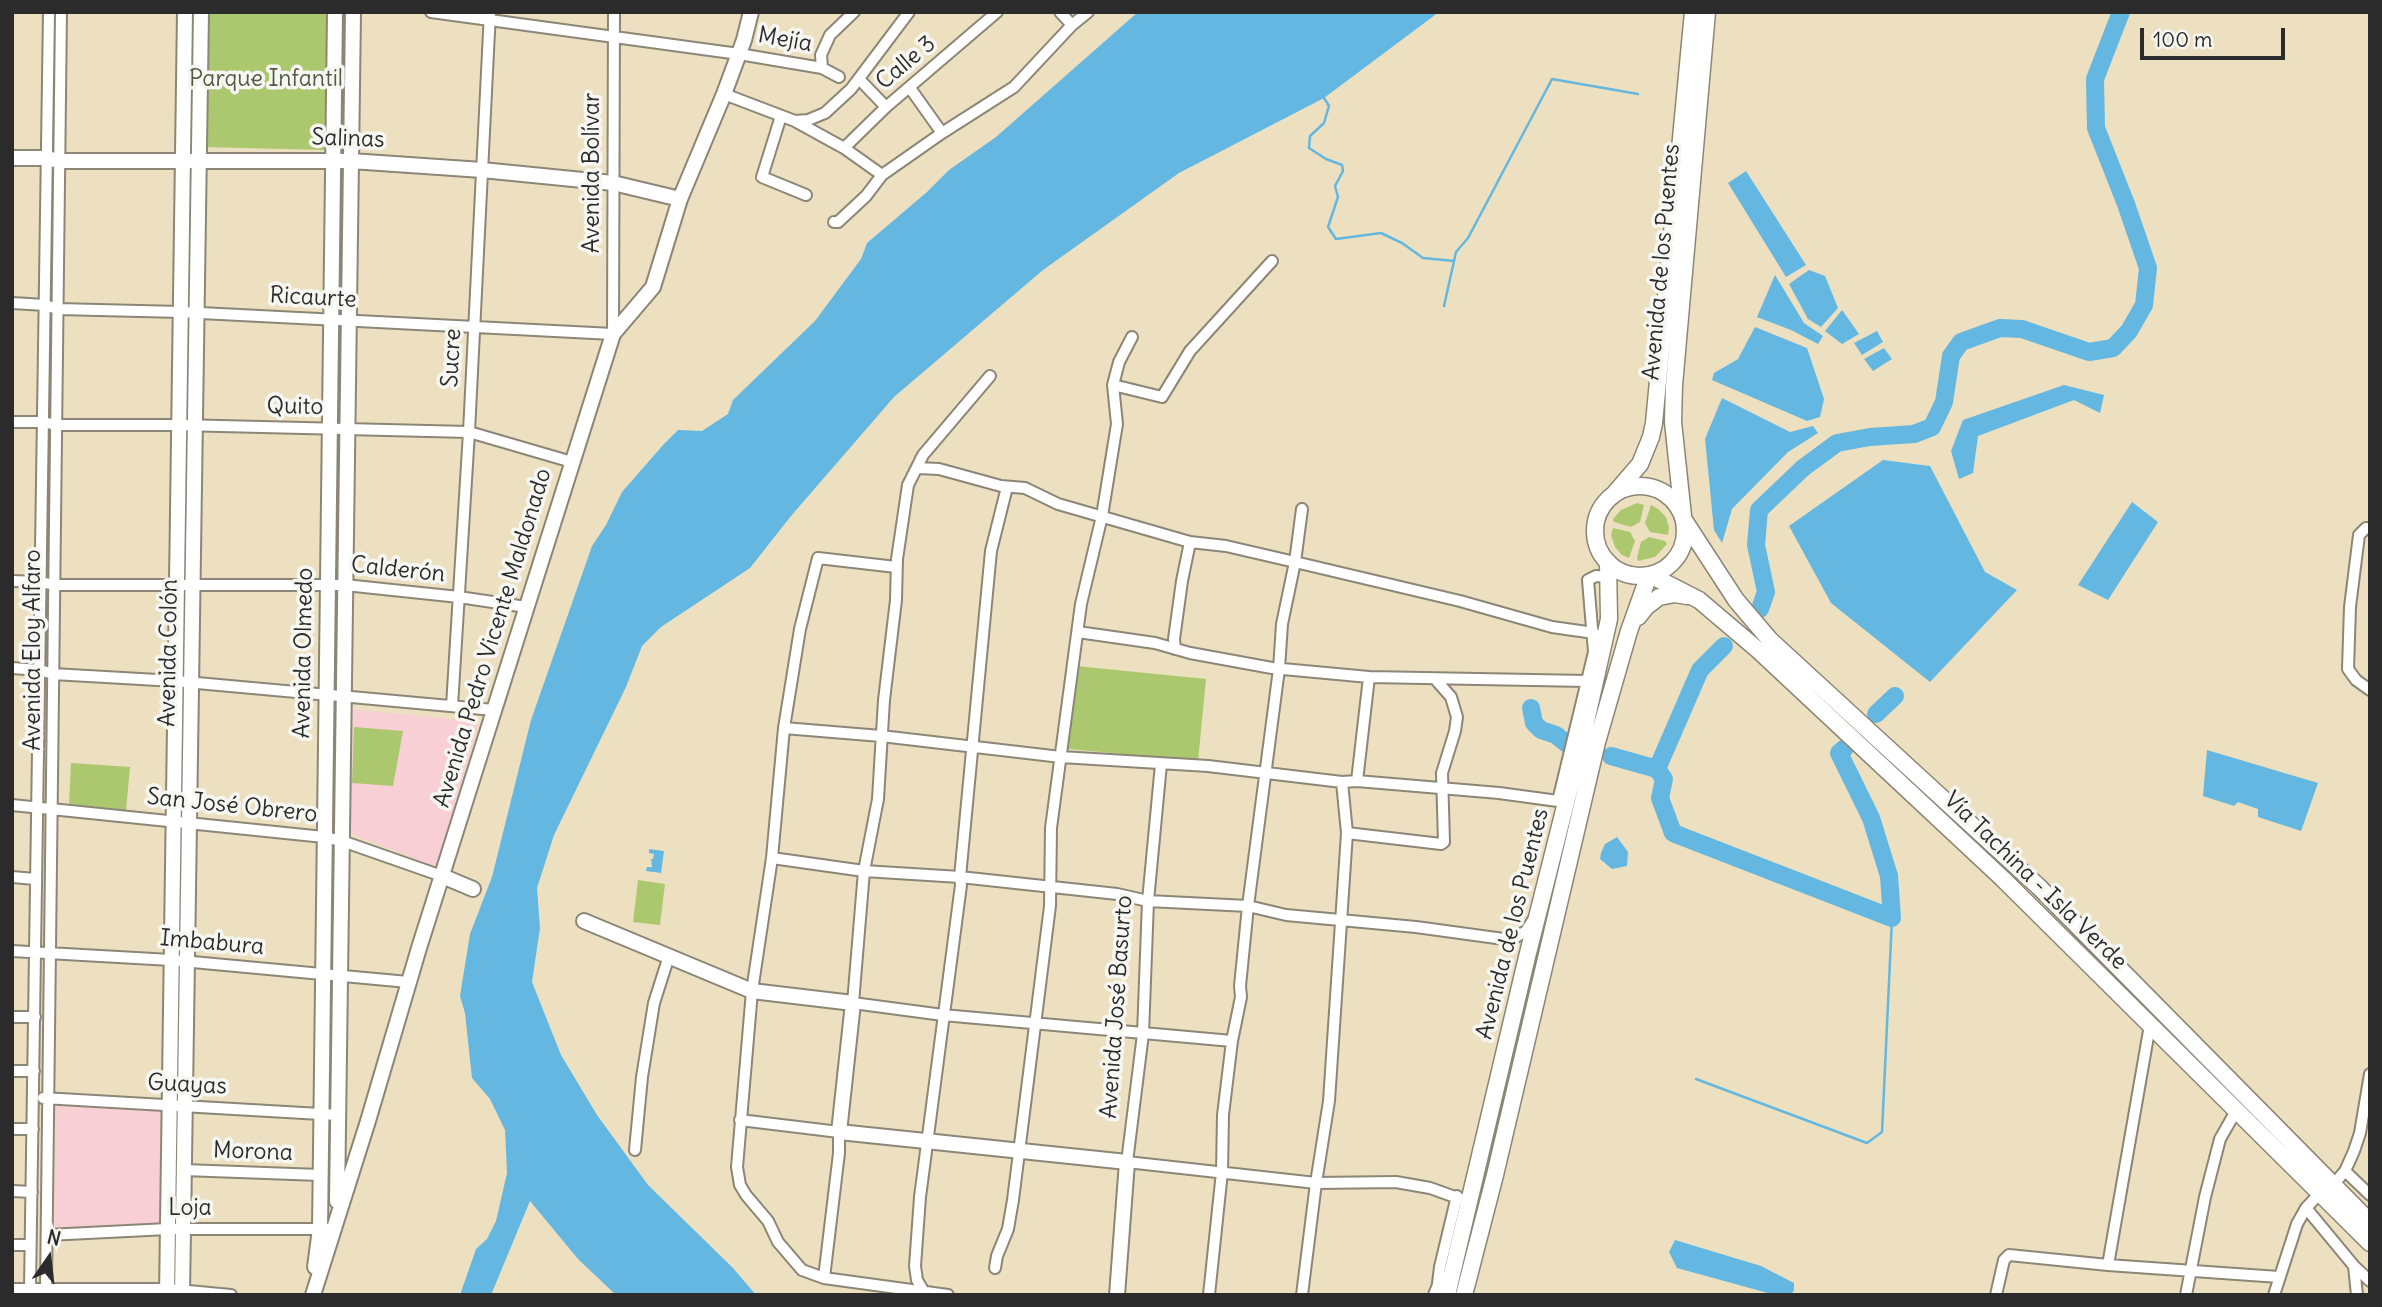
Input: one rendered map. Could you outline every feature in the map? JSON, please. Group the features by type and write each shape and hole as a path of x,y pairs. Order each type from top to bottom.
{"main road":[{"name":"Avenida de los Puentes","path":"1615,493 1640,464 1654,423 1693,12"},
{"name":"Avenida de los Puentes","path":"1687,522 1673,422 1674,385 1707,12"},
{"path":"1636,486 1651,487 1671,498 1687,522 1681,551 1668,566 1650,575 1628,574 1609,569 1597,542 1595,526 1600,511 1615,493 1636,486"},
{"name":"Vía Tachina - Isla Verde","path":"1687,522 1736,600 1770,640 2039,887 2327,1189 2370,1243"},
{"name":"Avenida de los Puentes","path":"1452,1293 1463,1199 1540,907 1561,803 1583,735 1609,618 1609,569"},
{"name":"Avenida de los Puentes","path":"1452,1293 1495,1175 1597,742 1629,631 1650,575"},
{"name":"Vía Tachina - Isla Verde","path":"1650,575 1699,600 1750,643 2003,879 2236,1111 2370,1222"},
{"path":"1629,631 1646,607 1659,597 1675,594 1699,600"}],"street":[{"name":"Avenida Eloy Alfaro","path":"46,1289 57,309 49,12"},
{"name":"Avenida Eloy Alfaro","path":"30,1289 45,305 61,12"},
{"name":"Avenida Colón","path":"167,1292 185,12"},
{"name":"Avenida Colón","path":"182,1292 201,12"},
{"name":"Avenida Olmedo","path":"330,1226 320,1175 335,12"},
{"name":"Avenida Olmedo","path":"312,1295 330,1226 338,1115 353,12"},
{"name":"Mejía","path":"431,12 490,16 739,54 822,68 839,77"},
{"name":"Avenida Bolívar","path":"613,334 614,12"},
{"name":"Avenida Pedro Vicente Maldonado","path":"330,1226 613,334 653,287 680,199 724,94 751,12"},
{"path":"822,68 821,55 830,36 855,12"},
{"path":"795,121 808,120 825,113 860,80 909,12"},
{"name":"Calle 3","path":"844,148 886,107 997,12"},
{"path":"1059,12 1072,25"},
{"path":"834,222 838,222 866,196 882,175 1014,88 1072,25 1088,12"},
{"name":"Sucre","path":"452,706 475,327 490,16"},
{"path":"860,80 886,107"},
{"path":"910,88 942,133"},
{"path":"724,94 795,121 844,148 882,175"},
{"path":"781,116 762,177 806,195"},
{"name":"Salinas","path":"12,158 351,161 613,183 680,199"},
{"path":"1113,385 1162,397 1190,351 1272,261"},
{"name":"Ricaurte","path":"12,303 45,305 57,309 181,312 613,334"},
{"path":"995,1268 1008,1229 1036,1022 1051,888 1051,828 1081,604 1102,516 1117,424 1113,385 1119,362 1132,337"},
{"path":"824,1278 839,1153 863,871 878,799 881,736 896,600 896,567 908,485 923,455 990,376"},
{"name":"Quito","path":"12,422 469,432 572,462"},
{"path":"917,468 939,469 1007,487 1025,488 1058,504 1190,542 1226,546 1460,601 1552,626 1594,633"},
{"path":"924,1292 917,1280 915,1266 920,1197 961,885 991,551 1007,487"},
{"path":"1209,1295 1222,1172 1223,1115 1232,1041 1241,997 1248,906 1279,669 1282,624 1295,562 1301,509"},
{"path":"2370,528 2359,534 2350,607 2348,669 2356,680 2370,690"},
{"path":"1175,649 1182,581 1190,542"},
{"path":"896,567 818,558 800,629 784,727 772,858 752,990 737,1167 740,1185 768,1221 778,1242 802,1270 824,1278 948,1295"},
{"path":"784,727 1061,757 1208,766 1342,782 1441,788 1561,803 1594,652 1588,580 1609,569"},
{"name":"Calderón","path":"12,582 54,585 345,585 526,607"},
{"path":"1077,632 1155,643 1279,669 1436,680 1587,681"},
{"path":"12,668 53,674 175,681 494,710"},
{"path":"1357,781 1369,677"},
{"path":"1347,833 1441,844 1444,839 1442,773 1457,717 1451,697 1436,680"},
{"name":"Avenida José Basurto","path":"1117,1295 1127,1162 1143,1034 1147,901 1161,765"},
{"path":"1302,1295 1315,1183 1329,1101 1347,833 1342,782"},
{"name":"San José Obrero","path":"12,805 324,837 442,876"},
{"path":"772,858 863,871 960,877 1117,894 1147,901 1248,906 1286,915 1416,927 1511,940 1526,931 1540,907"},
{"path":"442,876 473,889"},
{"path":"12,877 35,878"},
{"path":"584,921 752,990 943,1015 1232,1041"},
{"name":"Imbabura","path":"12,951 187,961 408,982"},
{"path":"635,1150 642,1077 654,1003 669,956"},
{"path":"12,1017 35,1017"},
{"path":"2108,1265 2150,1025"},
{"path":"12,1071 34,1071"},
{"path":"2274,1295 2297,1224 2306,1208 2345,1171 2360,1133 2370,1074"},
{"name":"Guayas","path":"33,1098 338,1115"},
{"path":"2186,1295 2205,1197 2220,1139 2236,1111"},
{"path":"740,1120 1315,1183 1396,1182 1430,1188 1463,1199"},
{"path":"12,1129 33,1129"},
{"name":"Morona","path":"184,1170 320,1175"},
{"path":"2345,1171 2370,1195"},
{"path":"12,1191 32,1192"},
{"path":"2306,1208 2354,1266 2370,1281"},
{"name":"Loja","path":"47,1234 330,1226"},
{"path":"12,1245 30,1245"},
{"path":"1996,1295 2004,1260 2009,1255 2279,1277"},
{"path":"2354,1266 2357,1295"},
{"path":"12,1289 231,1295"}],"shaded area":[{"path":"349,709 479,722 437,867 346,832"},
{"path":"55,1103 160,1109 162,1227 54,1227"}],"green space":[{"name":"Parque Infantil","path":"209,12 330,12 324,150 202,147"},
{"path":"1637,503 1644,505 1640,522 1631,527 1614,522 1613,519 1621,510"},
{"path":"1651,505 1666,517 1668,535 1650,532 1645,523"},
{"path":"1613,528 1630,532 1635,541 1629,558 1615,547 1611,535"},
{"path":"1649,537 1667,544 1655,557 1638,561 1641,542"},
{"path":"1076,666 1206,679 1198,761 1068,749"},
{"path":"354,727 403,731 393,786 352,783"},
{"path":"71,763 130,767 126,810 69,804"},
{"path":"638,880 665,884 660,925 633,922"}],"water":[{"path":"1138,12 1439,12 1324,98 1179,173 1043,270 894,397 791,516 750,568 661,627 642,646 626,687 554,835 537,888 540,928 532,982 561,1055 597,1115 648,1185 733,1268 756,1295 616,1295 578,1259 530,1201 491,1295 460,1295 476,1249 487,1239 496,1221 507,1173 505,1130 490,1099 472,1078 465,1013 460,996 470,934 492,877 531,720 592,546 622,492 664,444 678,430 702,431 728,414 733,400 815,321 861,259 867,243 949,170 996,137"},
{"path":"1746,171 1806,265 1786,277 1728,183"},
{"path":"1809,270 1825,276 1838,308 1821,327 1808,319 1789,284"},
{"path":"1775,275 1804,323 1823,336 1818,344 1757,317"},
{"path":"1842,310 1859,334 1842,344 1825,331"},
{"path":"1755,327 1807,348 1824,399 1820,417 1807,421 1712,380 1714,373 1738,359"},
{"path":"1877,331 1883,342 1862,355 1854,343"},
{"path":"1884,348 1892,359 1873,371 1864,359"},
{"path":"2064,385 2104,395 2100,413 2074,400 1978,436 1973,473 1959,479 1951,451 1963,420"},
{"path":"1722,398 1790,432 1813,426 1818,433 1788,452 1732,509 1722,543 1714,530 1705,439"},
{"path":"1883,460 1930,466 1985,572 2017,590 1930,682 1831,603 1789,526"},
{"path":"2132,502 2158,522 2108,600 2078,585"},
{"path":"2207,750 2318,783 2301,831 2258,817 2258,809 2238,802 2234,806 2203,796"},
{"path":"1617,837 1628,852 1627,866 1612,869 1600,859 1605,844"},
{"path":"649,849 664,851 661,873 646,871 647,867 652,867 651,859 654,854 649,853"},
{"path":"1675,1240 1761,1266 1794,1283 1794,1290 1791,1295 1775,1295 1677,1268 1669,1252"}],"waterway":[{"path":"1760,609 1766,592 1756,545 1759,510 1803,468 1837,443 1870,437 1914,434 1932,427 1944,402 1951,356 1961,342 2000,328 2022,329 2089,352 2113,348 2129,331 2144,305 2148,268 2096,128 2095,79 2121,12"},
{"path":"1444,306 1456,252 1468,238 1552,79 1638,94"},
{"path":"1324,98 1329,106 1324,123 1310,136 1309,148 1342,165 1343,171 1335,186 1338,197 1328,227 1336,239 1381,233 1402,243 1423,258 1454,261"},
{"path":"1657,769 1700,670 1724,646"},
{"path":"1876,714 1895,696"},
{"path":"1531,708 1534,723 1541,730 1556,735 1567,744"},
{"path":"1611,756 1657,769 1664,779 1660,798 1673,833 1892,918 1889,876 1871,818 1839,753 1845,748"},
{"path":"1696,1079 1867,1143 1882,1132 1892,918"}]}
